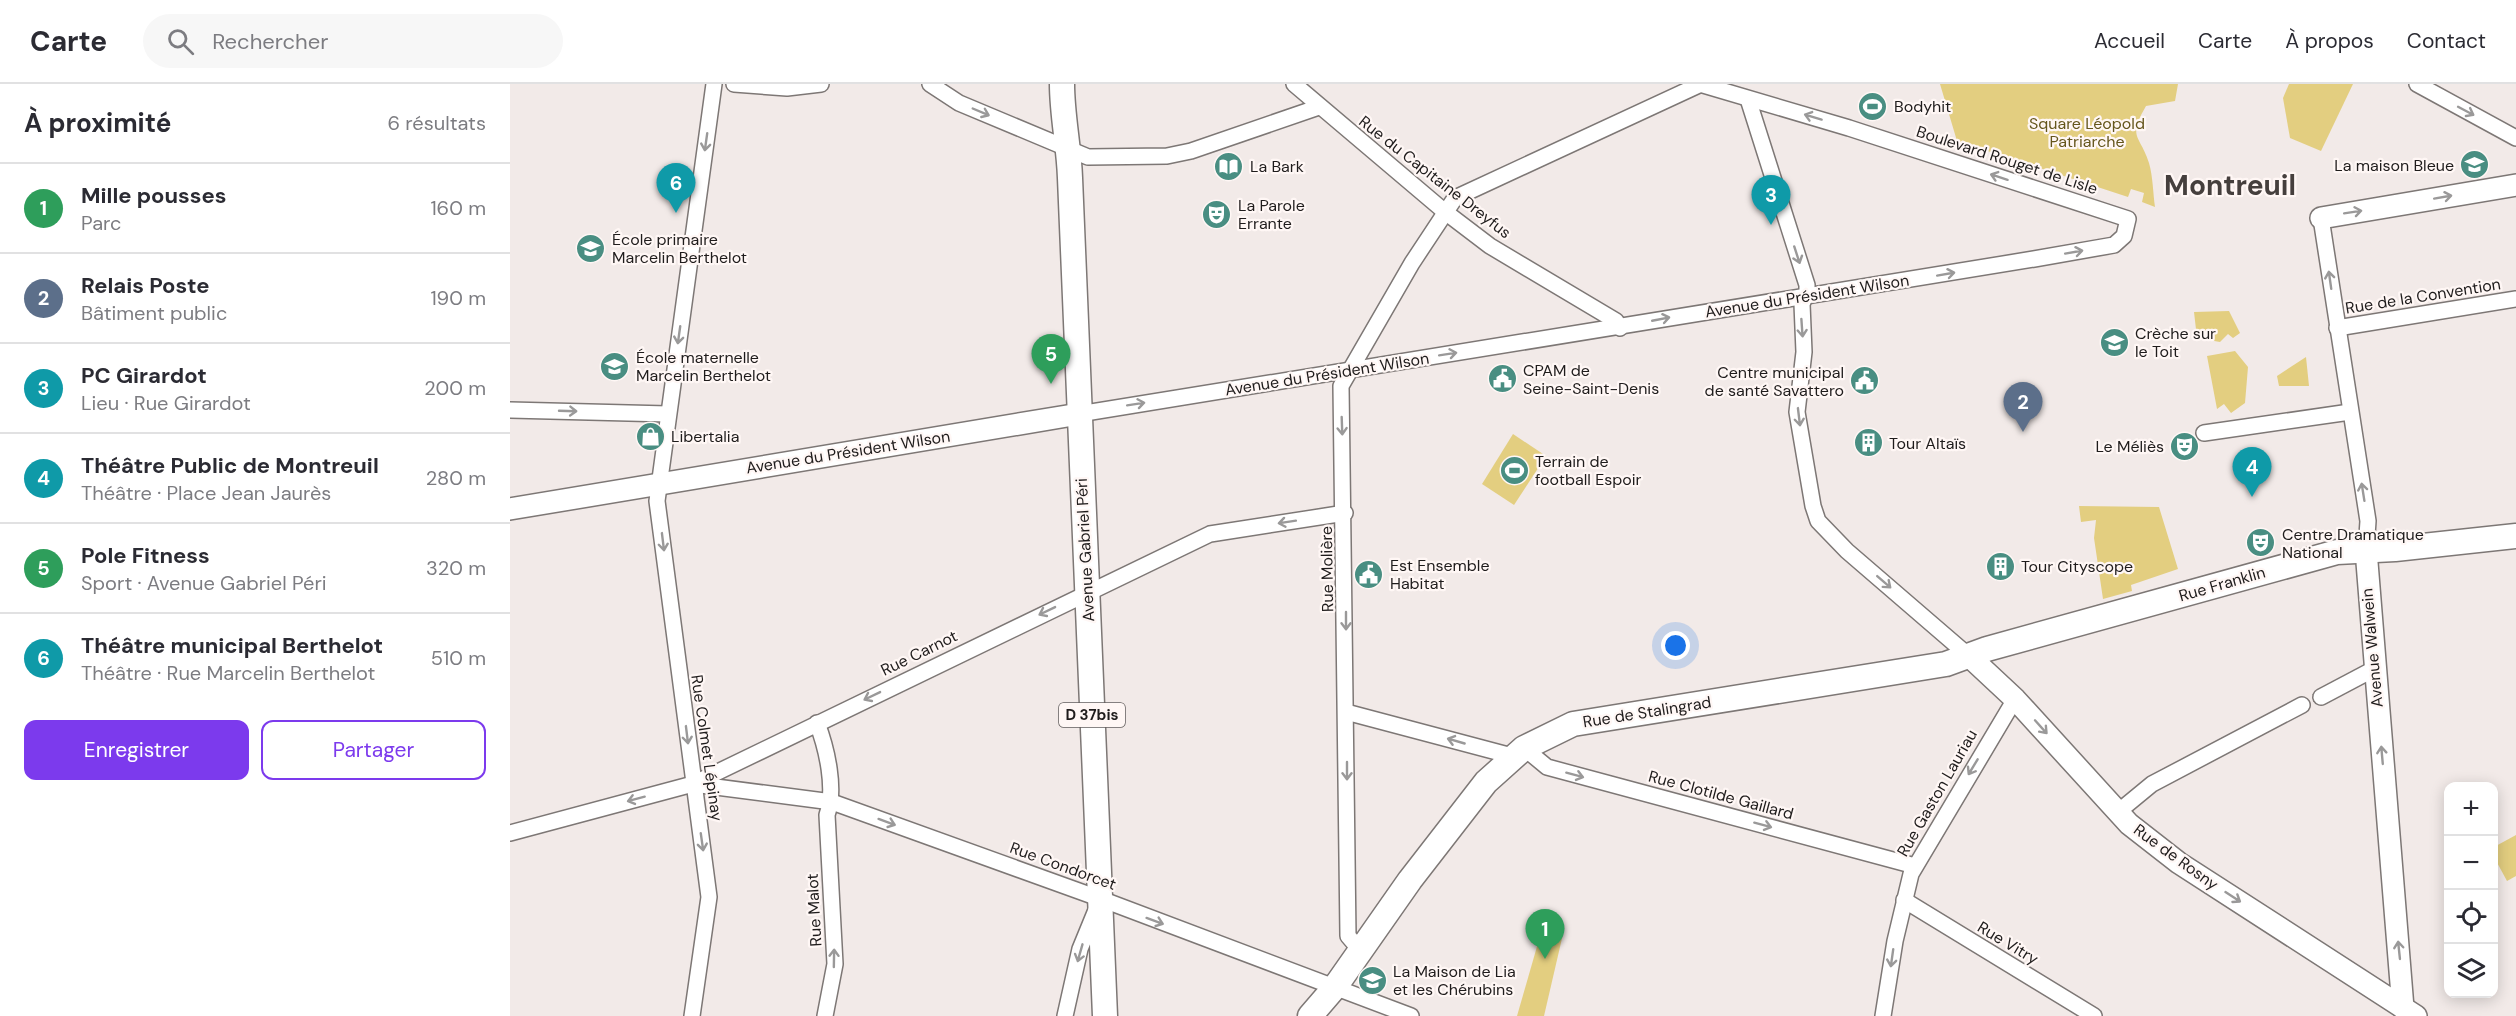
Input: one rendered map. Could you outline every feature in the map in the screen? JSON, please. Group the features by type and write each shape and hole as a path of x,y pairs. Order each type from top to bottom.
{"main road":[{"name":"Avenue Gabriel Péri","path":"1062,84 1062,117 1069,149 1105,1016"},
{"path":"2321,218 2516,185"},
{"name":"Avenue du Président Wilson","path":"510,509 1079,414"},
{"name":"Rue Franklin","path":"1970,657 1987,649 2337,552 2395,549 2516,536"},
{"name":"Avenue Walwein","path":"2366,550 2374,669 2407,1013"},
{"name":"Rue de Rosny","path":"1970,657 2015,699 2118,812 2179,863 2407,1013"},
{"name":"Rue de Stalingrad","path":"1310,1016 1335,987 1360,950 1486,782 1518,752 1573,724 1599,718 1946,664 1970,657"},
{"name":"Rue de Stalingrad","path":"1327,1016 1335,987"}],"street":[{"name":"Rue Colmet Lépinay","path":"692,1016 709,907 657,501 714,84"},
{"path":"734,84 787,88 821,84"},
{"path":"930,84 959,103 1088,157 1167,156 1214,145 1320,107"},
{"name":"Rue du Capitaine Dreyfus","path":"1294,84 1444,211 1490,246 1616,321 1620,328"},
{"name":"Boulevard Rouget de Lisle","path":"1701,84 1748,99 1771,103 2128,219"},
{"name":"Rue Molière","path":"1360,950 1348,936 1341,386 1412,263 1444,211 1455,198 1701,84"},
{"name":"Boulevard Rouget de Lisle","path":"1727,84 1771,103"},
{"path":"2417,84 2516,138"},
{"path":"1748,99 1807,285 1802,304 1804,352 1797,412 1813,506 1818,521 1970,657"},
{"name":"Avenue Walwein","path":"2321,218 2368,520 2366,550"},
{"name":"Avenue du Président Wilson","path":"1079,414 1620,328 1660,319 2114,245 2124,236 2128,219"},
{"name":"Rue de la Convention","path":"2337,328 2516,299"},
{"path":"510,410 669,414"},
{"path":"2204,433 2350,412"},
{"name":"Rue Carnot","path":"510,833 693,784 1210,534 1344,513"},
{"path":"2321,697 2374,669"},
{"name":"Rue Gaston Lauriau","path":"1883,1016 1895,940 1915,866 2015,699"},
{"path":"2118,812 2152,784 2302,705"},
{"name":"Rue Clotilde Gaillard","path":"1346,712 1518,752 1547,767 1915,866"},
{"name":"Rue Malot","path":"817,723 823,739 832,802 827,816 835,964 825,1016"},
{"name":"Rue Condorcet","path":"693,784 832,802 1101,899 1411,1016"},
{"path":"1065,1016 1080,949 1101,899"},
{"name":"Rue Vitry","path":"1904,900 2094,1016"}],"green space":[{"name":"Square Léopold Patriarche","path":"1940,84 2178,84 2175,101 2146,106 2137,125 2137,136 2150,168 2155,207 2142,202 2144,193 2131,189 2128,197 1957,141"},
{"path":"2289,84 2353,84 2321,151 2290,138 2283,98"},
{"path":"2229,311 2240,333 2233,338 2228,334 2220,342 2197,338 2194,312"},
{"path":"2235,351 2248,367 2245,403 2231,413 2224,404 2217,409 2207,356"},
{"path":"2306,357 2309,386 2279,386 2277,376"},
{"name":"Terrain de football Espoir","path":"1513,434 1546,456 1514,505 1482,484"},
{"path":"2079,506 2159,507 2178,569 2131,585 2132,591 2103,599 2094,538 2096,520 2081,522"},
{"path":"2516,835 2516,876 2507,881 2498,864 2498,845"},
{"path":"1542,929 1563,934 1544,1016 1517,1016"}],"place":[{"name":"Bodyhit","path":"1873,106"},
{"name":"La maison Bleue","path":"2475,165"},
{"name":"La Bark","path":"1229,166"},
{"name":"Théâtre municipal Berthelot","path":"676,213"},
{"name":"La Parole Errante","path":"1217,214"},
{"name":"PC Girardot","path":"1771,225"},
{"name":"École primaire Marcelin Berthelot","path":"591,248"},
{"name":"Crèche sur le Toit","path":"2114,342"},
{"name":"École maternelle Marcelin Berthelot","path":"615,366"},
{"name":"CPAM de Seine-Saint-Denis","path":"1502,379"},
{"name":"Centre municipal de santé Savattero","path":"1865,381"},
{"name":"Pole Fitness","path":"1051,384"},
{"name":"Relais Poste","path":"2023,432"},
{"name":"Libertalia","path":"650,436"},
{"name":"Tour Altaïs","path":"1868,443"},
{"name":"Le Méliès","path":"2185,446"},
{"name":"Terrain de football Espoir","path":"1514,470"},
{"name":"Théâtre Public de Montreuil","path":"2252,497"},
{"name":"Centre Dramatique National","path":"2261,543"},
{"name":"Tour Cityscope","path":"2000,566"},
{"name":"Est Ensemble Habitat","path":"1369,574"},
{"name":"Mille pousses","path":"1545,959"},
{"name":"La Maison de Lia et les Chérubins","path":"1372,980"}],"district":[{"name":"Montreuil","path":"2230,185"}]}
